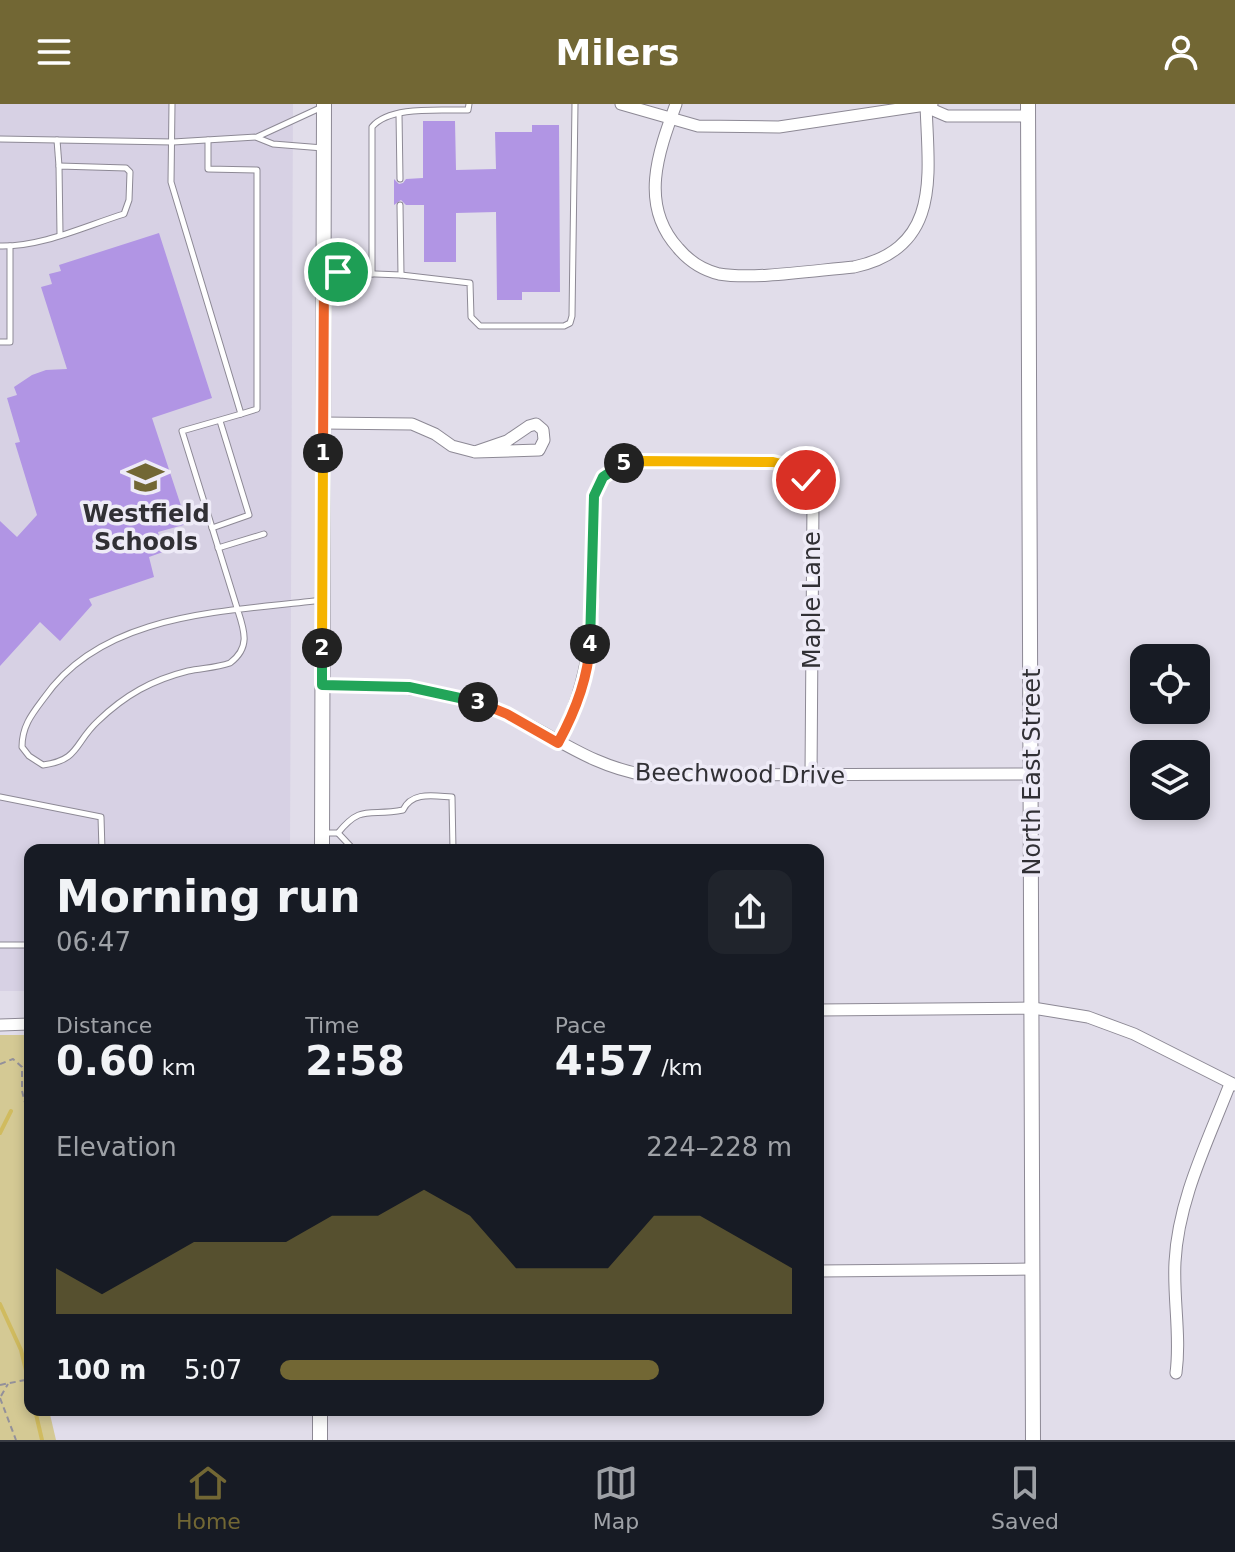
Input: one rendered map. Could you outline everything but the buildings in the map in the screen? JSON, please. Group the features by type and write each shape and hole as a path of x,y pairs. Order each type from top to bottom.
{"street":[{"path":"621,104 698,126 779,127 929,105 947,116 1028,110"},
{"path":"676,104 654,172 655,205 660,222 670,239 692,261 717,273 738,276 854,267 870,264 895,249 915,227 927,197 930,182 929,105"},
{"path":"322,844 324,105"},
{"name":"North East Street","path":"1028,110 1033,1440"},
{"path":"323,423 412,424 452,446 475,452 539,450 544,440 543,430 536,424 529,426 507,441 475,452"},
{"name":"Maple Lane","path":"558,743 572,716 589,658 593,507 597,486 603,477 619,465 640,461 773,462 793,467 800,473 811,490 813,500 811,776"},
{"name":"Beechwood Drive","path":"322,685 409,687 455,695 507,714 605,766 645,775 1032,774"},
{"path":"824,1010 1033,1008 1109,1023 1233,1085 1192,1185 1178,1236 1175,1284 1179,1351 1176,1373"},
{"path":"0,1025 24,1024"},
{"path":"824,1271 1032,1269"},
{"path":"320,1416 320,1440"}],"lane":[{"path":"172,104 171,182 241,414"},
{"path":"372,274 372,127 385,117 468,110 469,104"},
{"path":"324,272 401,275 470,283 471,317 480,326 564,326 570,323 575,104"},
{"path":"0,139 173,142 257,137 324,105"},
{"path":"399,114 400,179"},
{"path":"257,137 273,144 324,148"},
{"path":"57,140 60,234"},
{"path":"208,140 208,169 257,170 257,409 182,431 238,611 246,632 244,646 239,656 230,663 163,678 136,690 95,723 69,758 60,763 43,765 22,747 25,724 53,685 78,662 105,645 140,630 180,620 238,611 322,600"},
{"path":"0,246 23,245 124,214 129,200 130,172 126,168 59,166"},
{"path":"400,205 401,275"},
{"path":"0,342 10,342 10,246"},
{"path":"212,528 249,515 220,421"},
{"path":"218,548 264,534"},
{"path":"338,833 352,816 362,812 403,810 413,798 421,796 452,797 453,844"},
{"path":"0,797 101,817 102,844"},
{"path":"322,833 338,833 348,844"},
{"path":"0,945 24,945"}],"path":[{"path":"0,1064 13,1059 22,1067 24,1099"},
{"path":"0,1385 24,1380"},
{"path":"9,1383 0,1398 16,1440"}],"shaded area":[{"name":"Westfield Schools","path":"0,104 293,104 290,844 24,844 24,991 0,991"},
{"path":"0,1035 24,1035 24,1416 50,1416 56,1440 0,1440"}],"waterway":[{"path":"0,1133 11,1111"},
{"path":"0,1304 24,1362"},
{"path":"36,1416 42,1440"}],"place":[{"name":"Westfield Schools","path":"146,477"}],"route":[{"path":"338,272 324,272 322,685 409,687 463,697 507,714 558,743 583,686 589,658 593,507 597,486 603,477 627,462 773,462 793,467 806,480"}]}
